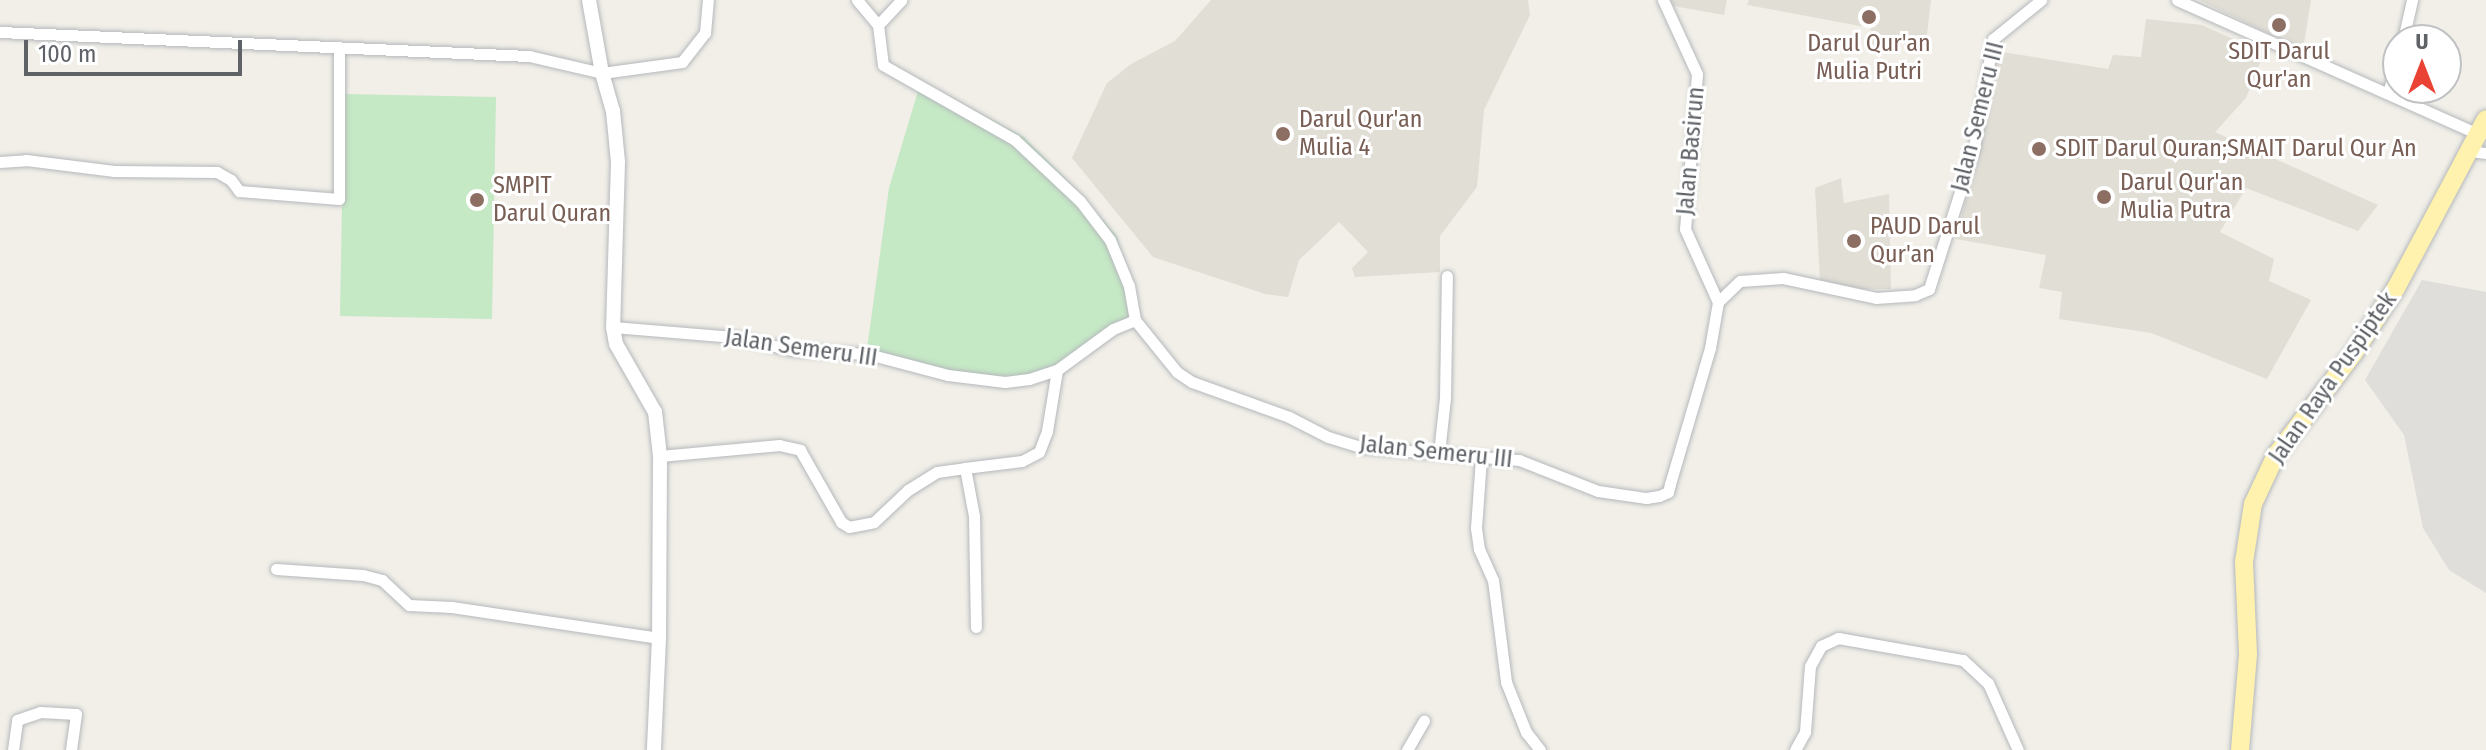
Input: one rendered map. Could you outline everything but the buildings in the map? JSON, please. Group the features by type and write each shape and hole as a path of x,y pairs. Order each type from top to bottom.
{"main road":[{"name":"Jalan Raya Puspiptek","path":"2240,750 2248,654 2244,562 2253,504 2276,455 2353,354 2396,288 2480,139"}],"street":[{"path":"589,0 602,73 613,111 618,162 613,327 616,344 655,412 660,456 659,638 654,750"},
{"path":"0,32 529,56 602,73 682,62 705,33 708,0"},
{"path":"857,0 878,25 883,65 1015,140 1094,216 1110,240 1129,286 1135,320"},
{"path":"878,25 901,0"},
{"name":"Jalan Basirun","path":"1663,0 1697,74 1685,229 1718,302"},
{"name":"Jalan Semeru III","path":"613,327 734,337 792,350 868,354 979,380 1029,379 1057,370 1113,329 1135,320 1177,372 1192,382 1360,447 1519,460 1598,491 1646,498 1668,492 1710,348 1718,302 1740,281 1766,277 1876,298 1915,295 1929,289 1974,148 1993,39 2041,0"},
{"path":"2177,0 2382,90"},
{"path":"2407,24 2412,0"},
{"path":"0,162 26,160 114,171 217,172 231,180 239,191 339,199 339,47"},
{"path":"2410,104 2480,139"},
{"path":"1439,453 1445,398 1447,276"},
{"path":"660,456 779,445 800,450 841,522 849,527 874,522 908,490 937,472 1022,461 1039,452 1047,431 1057,370"},
{"path":"1481,458 1476,528 1479,549 1496,591 1506,682 1526,732 1540,750"},
{"path":"965,468 974,516 976,627"},
{"path":"276,569 363,575 382,580 409,605 452,607 659,638"},
{"path":"1795,750 1805,732 1810,666 1821,646 1838,638 1963,660 1988,683 2018,750"},
{"path":"13,750 17,720 40,712 76,714 71,750"},
{"path":"1407,750 1424,721"}],"shaded area":[{"name":"Darul Qur'an Mulia 4","path":"1211,0 1528,0 1530,15 1484,110 1477,187 1440,236 1440,272 1355,277 1352,268 1368,252 1339,222 1299,260 1288,297 1265,294 1153,257 1072,158 1107,83 1131,64 1175,41"},
{"path":"1671,0 1727,0 1724,15 1673,6"},
{"name":"Darul Qur'an Mulia Putri","path":"1749,0 1931,0 1926,43 1869,45 1871,28 1747,5"},
{"name":"SDIT Darul Qur'an","path":"2199,0 2311,0 2303,50"},
{"name":"Darul Qur'an Mulia Putra","path":"2146,19 2202,25 2264,53 2246,98 2215,132 2378,205 2358,231 2246,188 2220,232 2274,259 2269,281 2311,300 2267,379 2151,333 2059,319 2062,292 2039,288 2046,255 1956,239 1984,125 1996,51 2108,69 2113,55 2141,57"},
{"name":"PAUD Darul Qur'an","path":"1841,178 1844,203 1889,194 1891,289 1862,289 1820,280 1815,188"},
{"path":"2422,280 2486,292 2486,593 2449,570 2423,528 2404,435 2365,380"}],"green space":[{"path":"921,81 1024,137 1117,236 1135,306 1115,335 1033,380 963,374 867,349 889,188"},
{"path":"344,94 496,97 492,319 340,316"}],"place":[{"name":"Darul Qur'an Mulia Putri","path":"1869,17"},
{"name":"SDIT Darul Qur'an","path":"2279,25"},
{"name":"Darul Qur'an Mulia 4","path":"1283,134"},
{"name":"SDIT Darul Quran;SMAIT Darul Qur An","path":"2039,149"},
{"name":"Darul Qur'an Mulia Putra","path":"2104,197"},
{"name":"SMPIT Darul Quran","path":"477,200"},
{"name":"PAUD Darul Qur'an","path":"1854,241"}]}
